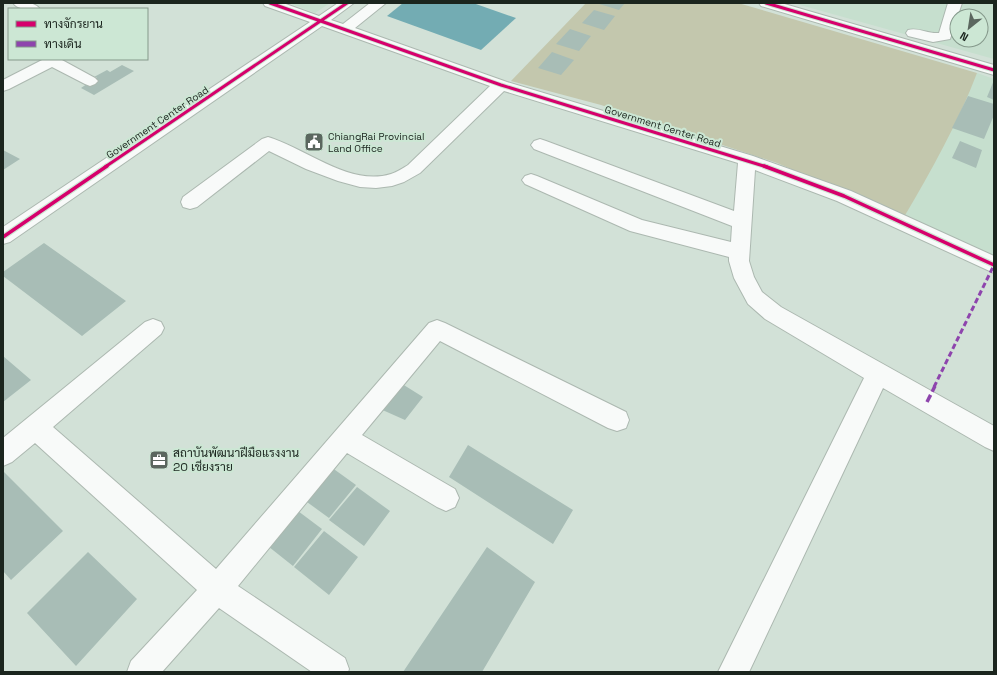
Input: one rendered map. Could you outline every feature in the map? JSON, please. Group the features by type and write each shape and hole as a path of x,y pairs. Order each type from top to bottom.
{"street":[{"path":"20,3 31,8"},
{"name":"Government Center Road","path":"270,3 501,85 747,160 844,196 994,264"},
{"name":"Government Center Road","path":"3,237 347,3"},
{"path":"345,29 379,3"},
{"path":"806,3 930,38 941,39 945,36 955,3"},
{"path":"770,4 994,70"},
{"path":"3,86 54,60 90,81"},
{"path":"190,202 268,143 342,177 360,181 391,180 414,170 501,85"},
{"path":"540,146 742,222"},
{"path":"747,160 739,261 744,278 755,298 772,313 994,439"},
{"path":"531,180 637,226 740,252"},
{"path":"3,454 153,328"},
{"path":"142,672 217,589 437,329 617,420"},
{"path":"738,670 878,374"},
{"path":"35,427 217,589 334,669"},
{"path":"344,438 446,498"}],"shaded area":[{"path":"289,3 330,3 315,13"},
{"path":"586,3 738,3 977,73 970,92 944,146 904,217 777,163 601,105 511,81"},
{"path":"793,3 994,3 994,59 955,48 989,48 989,8 949,8 949,46"},
{"path":"977,73 994,79 994,257 904,217"}],"water":[{"path":"403,3 473,3 516,18 481,50 387,16"}],"building":[{"path":"596,3 625,3 619,10"},
{"path":"594,10 615,16 604,30 582,23"},
{"path":"570,29 591,36 579,51 556,44"},
{"path":"552,52 574,60 561,75 538,68"},
{"path":"122,65 134,71 94,95 81,88 97,77 94,77 107,70 110,72"},
{"path":"994,80 994,100 987,97"},
{"path":"968,96 994,104 994,115 984,139 952,128"},
{"path":"960,141 982,150 976,168 952,158"},
{"path":"3,150 20,159 3,170"},
{"path":"44,243 126,301 82,336 3,276 3,272"},
{"path":"3,356 31,380 3,402"},
{"path":"399,382 423,397 405,420 378,408"},
{"path":"468,445 573,510 553,544 449,477"},
{"path":"324,462 356,485 329,518 296,494"},
{"path":"3,471 63,531 11,580 3,571"},
{"path":"357,487 390,511 364,546 329,520"},
{"path":"290,505 322,529 293,566 259,539"},
{"path":"324,531 358,557 329,595 294,567"},
{"path":"487,547 535,582 482,672 403,672"},
{"path":"88,552 137,599 76,666 27,613"}],"marked path":[{"path":"927,402 994,265"}],"cycle path":[{"path":"270,3 501,85 747,160 844,196 994,265"},
{"path":"3,237 347,3"},
{"path":"766,3 994,70"}],"place":[{"name":"ChiangRai Provincial Land Office","path":"314,142"},
{"name":"สถาบันพัฒนาฝีมือแรงงาน 20 เชียงราย","path":"159,460"}]}
